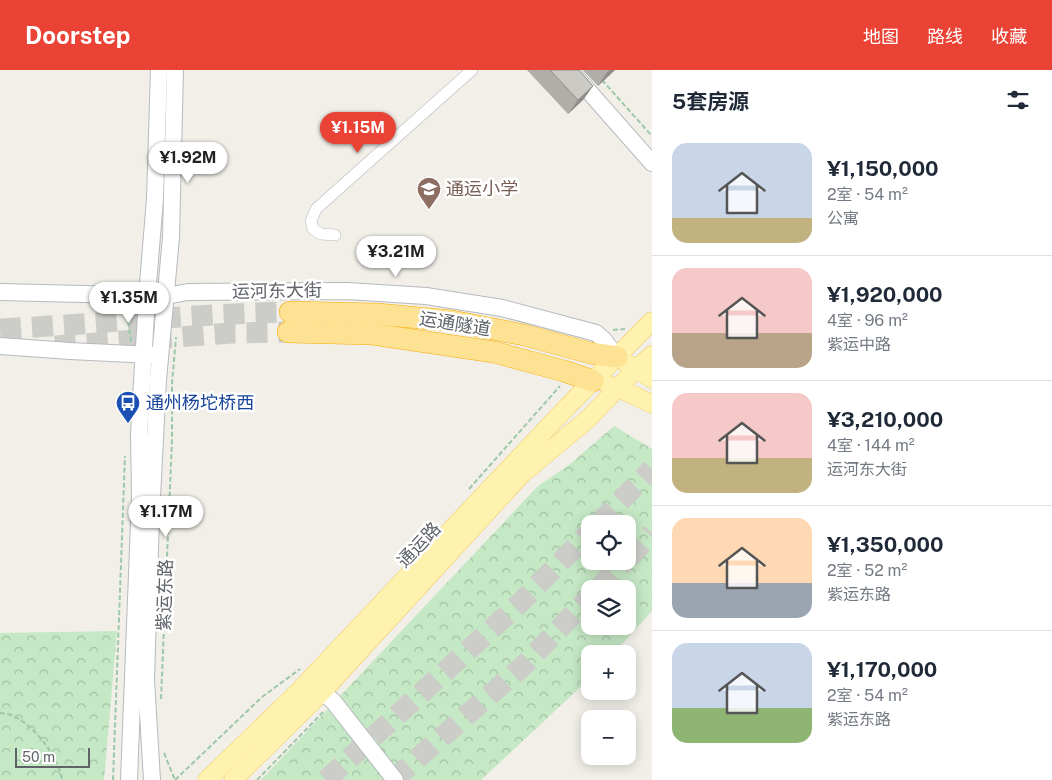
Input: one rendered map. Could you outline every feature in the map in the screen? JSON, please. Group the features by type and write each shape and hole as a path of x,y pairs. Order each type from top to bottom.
{"highway":[{"name":"运通隧道","path":"593,381 494,352 289,322 377,314 452,321 524,335 590,353 618,357"}],"main road":[{"name":"紫运东路","path":"129,780 140,497 138,353 147,296 155,199 159,70"},
{"name":"紫运东路","path":"152,780 146,680 151,517 158,380 171,237 175,70"},
{"path":"570,70 652,163"},
{"path":"582,70 652,148"},
{"name":"运河东大街","path":"0,292 166,296 188,292 347,291 426,296 502,308 596,333 618,357 652,379"},
{"name":"通运路","path":"206,780 299,691 652,321"},
{"path":"0,346 138,353 161,356"},
{"name":"通运路","path":"233,780 327,696 522,474 588,419 652,355"},
{"path":"593,381 618,388 652,404"},
{"path":"327,696 395,780"}],"street":[{"path":"335,235 321,234 313,229 311,221 316,209 472,70"}],"path":[{"path":"600,77 652,136"},
{"path":"125,294 138,353"},
{"path":"603,339 610,330 630,329"},
{"name":"紫运东路","path":"161,703 172,440 172,383 176,336"},
{"path":"464,495 571,373"},
{"path":"113,780 126,453"},
{"path":"162,749 175,780 262,697 300,669"},
{"path":"257,780 327,696"},
{"path":"0,713 16,717 33,730 48,747 57,763 62,780"}],"green space":[{"path":"614,426 652,449 652,611 636,629 636,580 581,580 581,635 630,635 621,645 581,645 581,686 481,780 261,780 538,486 569,465"},
{"path":"117,631 104,780 0,780 0,633"}],"building":[{"path":"550,70 579,70 593,86 578,100"}],"tunnel":[{"path":"0,329 290,312"},
{"path":"55,346 232,333 288,332"},
{"path":"607,515 652,469"},
{"path":"636,550 652,533"},
{"path":"326,780 521,602 581,541"},
{"path":"607,580 616,570"},
{"path":"393,780 523,666 581,606"}],"place":[{"name":"通运小学","path":"429,210"},
{"name":"通州杨坨桥西","path":"128,424"}]}
